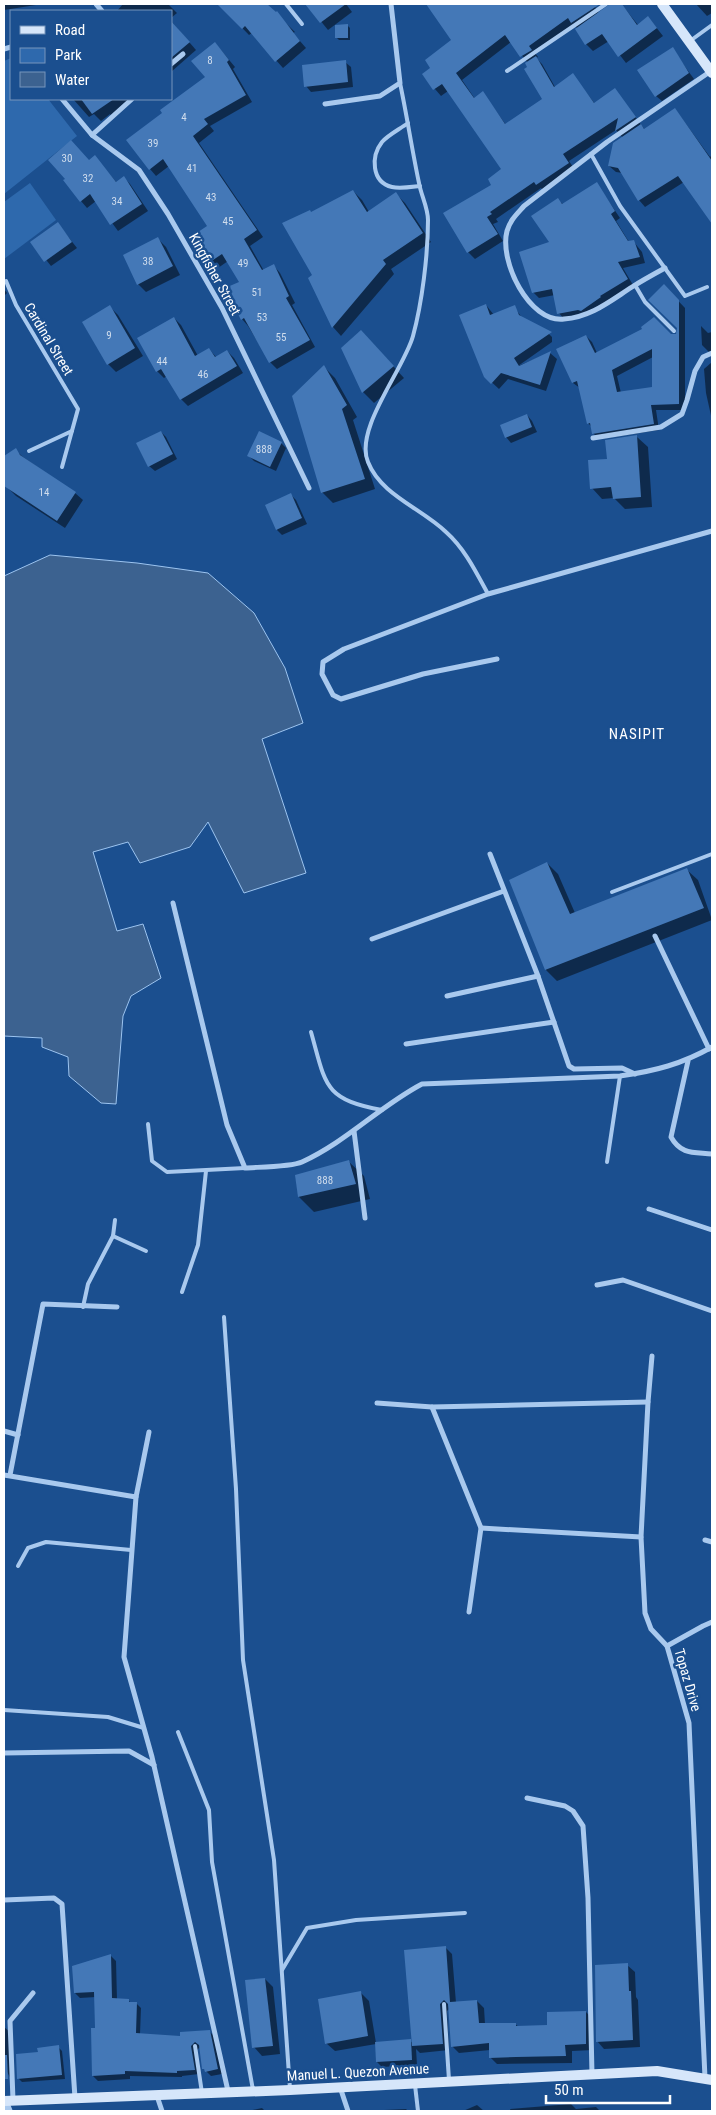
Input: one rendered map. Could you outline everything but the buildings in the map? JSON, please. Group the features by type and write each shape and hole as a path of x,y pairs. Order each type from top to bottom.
{"main road":[{"path":"662,4 712,72"},
{"name":"Manuel L. Quezon Avenue","path":"7,2101 290,2090 449,2080 656,2071 709,2079"}],"street":[{"path":"325,104 380,96 400,83 391,4"},
{"path":"172,63 184,54"},
{"path":"665,268 634,285 592,313 564,320 548,318 529,304 515,278 508,260 507,232 512,219 524,206 591,154 712,72"},
{"name":"Kingfisher Street","path":"63,100 92,135 139,170 168,214 222,308 309,488"},
{"path":"92,135 131,100"},
{"path":"593,438 661,427 682,414 688,400 695,371 704,356 712,354"},
{"path":"497,659 423,674 341,699 333,695 322,674 323,662 344,649 488,594 712,530"},
{"path":"490,854 538,976 571,1068 622,1068 635,1074"},
{"path":"372,939 504,891"},
{"path":"173,903 228,1125 245,1168 301,1163 354,1131 399,1096 422,1084 620,1076 688,1061 711,1048 655,936"},
{"path":"447,996 538,976"},
{"path":"406,1044 554,1022"},
{"path":"688,1061 671,1137 676,1147 686,1151 712,1154"},
{"path":"354,1131 365,1218"},
{"path":"649,1209 712,1230"},
{"path":"597,1285 623,1280 712,1311"},
{"path":"117,1307 43,1304 18,1436 7,1475 136,1497"},
{"name":"Topaz Drive","path":"652,1356 641,1537 645,1614 651,1629 667,1646 689,1724 709,2079"},
{"path":"377,1403 432,1407 648,1402"},
{"path":"432,1407 481,1528 469,1612"},
{"path":"4,1432 18,1436"},
{"path":"149,1432 136,1497 124,1657 154,1764 228,2091"},
{"path":"481,1528 641,1537"},
{"path":"705,1540 712,1542"},
{"path":"667,1646 712,1622"},
{"path":"4,1753 129,1751 154,1764"},
{"path":"527,1798 565,1806 573,1811 583,1826 588,1898 592,2074"},
{"path":"4,1900 54,1898 62,1904 76,2098"},
{"path":"8,2111 10,2021 33,1993"},
{"path":"339,2087 348,2111"},
{"path":"156,2095 162,2111"}],"lane":[{"path":"286,4 302,24"},
{"path":"508,71 606,4"},
{"path":"689,41 712,25"},
{"path":"400,83 428,218 418,311 412,338 378,405 366,437 367,461 378,479 390,491 428,516 447,532 467,556 488,594"},
{"path":"408,123 383,142 374,161 376,174 382,182 392,187 420,186"},
{"path":"591,154 620,206 685,296 708,286"},
{"name":"Cardinal Street","path":"4,282 6,280 16,305 78,408 72,431"},
{"path":"634,285 645,302 674,332"},
{"path":"29,451 72,431"},
{"path":"62,467 72,431"},
{"path":"612,892 712,854"},
{"path":"311,1032 325,1082 336,1095 346,1100 383,1110"},
{"path":"608,1162 620,1076"},
{"path":"148,1124 152,1161 167,1172 245,1168"},
{"path":"182,1292 198,1245 206,1171"},
{"path":"83,1307 88,1284 113,1236 115,1220"},
{"path":"113,1236 146,1251"},
{"path":"224,1317 236,1489 243,1660 274,1860 290,2090"},
{"path":"18,1566 28,1548 46,1542 131,1550"},
{"path":"4,1710 108,1718 144,1728"},
{"path":"178,1732 209,1810 212,1862 253,2090"},
{"path":"282,1970 307,1928 356,1920 465,1913"},
{"path":"444,2004 449,2080"},
{"path":"196,2046 202,2093"},
{"path":"414,2082 418,2111"}],"green space":[{"path":"10,58 10,100 49,100 77,136 4,194 4,61"},
{"path":"30,183 56,220 4,259 4,202"}],"water":[{"path":"50,555 137,563 208,573 254,613 285,668 303,723 262,739 306,873 244,893 208,822 190,847 140,863 128,842 93,852 117,931 143,924 161,978 131,996 123,1016 116,1104 101,1103 69,1076 68,1057 42,1047 42,1038 4,1036 4,576"}],"district":[{"name":"NASIPIT","path":"637,734"}]}
